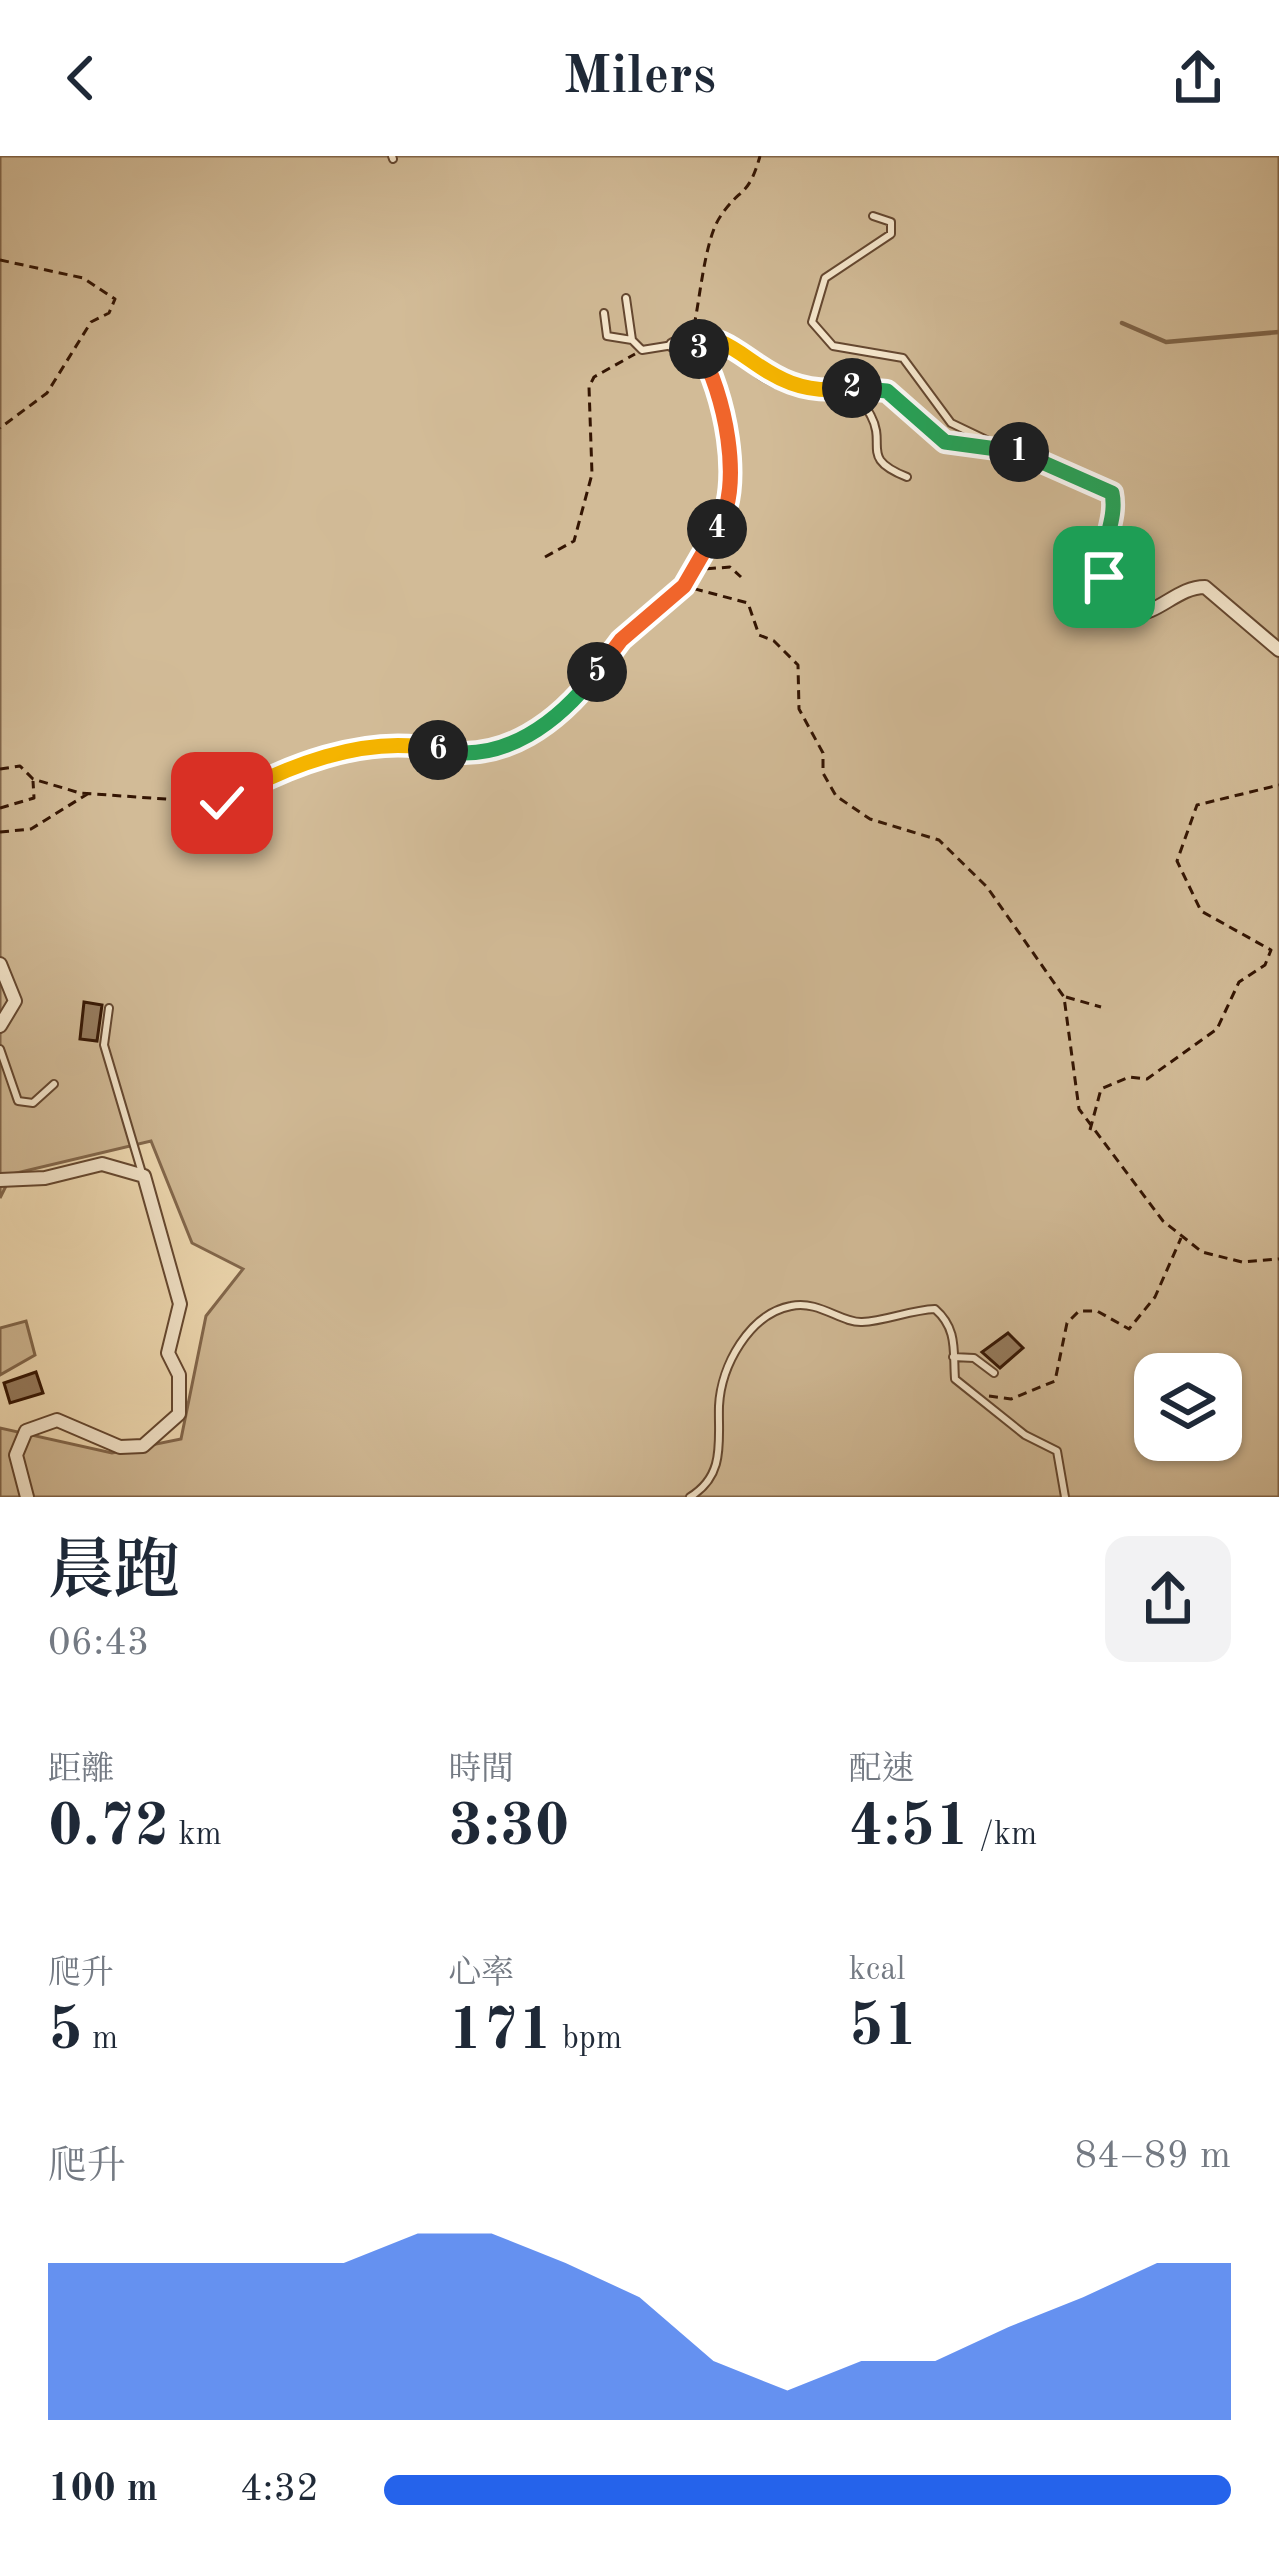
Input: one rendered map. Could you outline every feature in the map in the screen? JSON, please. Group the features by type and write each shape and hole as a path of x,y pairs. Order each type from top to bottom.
{"street":[{"path":"673,345 692,338 717,338 782,384 830,392 887,391 945,442 1011,450 1112,493 1115,507 1101,559 1114,602 1131,616 1156,609 1189,586 1205,586 1279,650"},
{"path":"0,964 15,1001 0,1026"},
{"path":"0,1180 45,1178 102,1164 143,1176 180,1304 168,1353 178,1375 178,1414 164,1432 133,1448 57,1420 26,1431 16,1455 27,1497"}],"lane":[{"path":"873,216 891,222 892,234 825,278 812,322 833,346 904,358 951,423 1011,450"},
{"path":"626,298 632,340"},
{"path":"604,314 607,336 632,340 642,350 673,345"},
{"path":"830,392 864,406 874,426 877,458 886,469 907,477"},
{"path":"109,1008 104,1046 143,1176"},
{"path":"0,1049 18,1101 33,1103 54,1084"},
{"path":"690,1497 703,1489 719,1458 719,1403 743,1338 769,1315 792,1305 828,1308 860,1323 935,1309 948,1320 954,1336 955,1379 1025,1435 1057,1451 1065,1497"},
{"path":"953,1357 974,1358 994,1373"}],"path":[{"path":"0,769 20,766 33,779 89,793 222,803 263,778 310,760 413,744 455,754 499,747 553,723 621,640 684,586 724,518 732,481 724,415 692,338 711,237 720,217 750,190 760,156"},
{"path":"0,260 83,278 115,299 109,314 92,322 47,393 0,428"},
{"path":"545,557 574,541 585,501 593,452 589,387 594,377 642,350"},
{"path":"690,570 730,567 741,577"},
{"path":"684,586 748,603 759,635 798,665 799,709 823,753 823,772 836,796 870,819 939,840 959,856 1064,997 1078,1109 1090,1130 1182,1235 1202,1252 1242,1262 1279,1259"},
{"path":"0,808 34,798 33,779"},
{"path":"1090,1130 1101,1089 1129,1077 1147,1078 1217,1029 1240,982 1265,965 1271,950 1201,911 1177,860 1197,805 1279,785"},
{"path":"0,832 31,829 89,793"},
{"path":"1064,997 1101,1006"},
{"path":"981,1398 994,1394 1011,1399 1055,1382 1067,1323 1079,1311 1097,1311 1129,1329 1155,1297 1182,1235"}],"shaded area":[{"path":"0,156 1279,156 1279,1497 0,1497 0,1428 112,1453 181,1439 206,1316 243,1269 192,1243 151,1141 12,1174 0,1198"},
{"path":"26,1321 35,1355 0,1375 0,1328"}],"building":[{"path":"84,1002 102,1005 97,1041 80,1039"},
{"path":"1008,1333 1023,1348 1000,1368 982,1352"},
{"path":"36,1372 43,1393 10,1403 4,1383"}],"waterway":[{"path":"1122,323 1166,342 1279,332"}],"route":[{"path":"222,803 263,778 310,760 413,744 455,754 499,747 553,723 573,704 621,640 684,586 730,504 730,449 724,415 705,359 692,338 717,338 782,384 830,392 859,387 887,391 945,442 1034,455 1066,476 1112,493 1115,507 1101,559 1104,577"}]}
